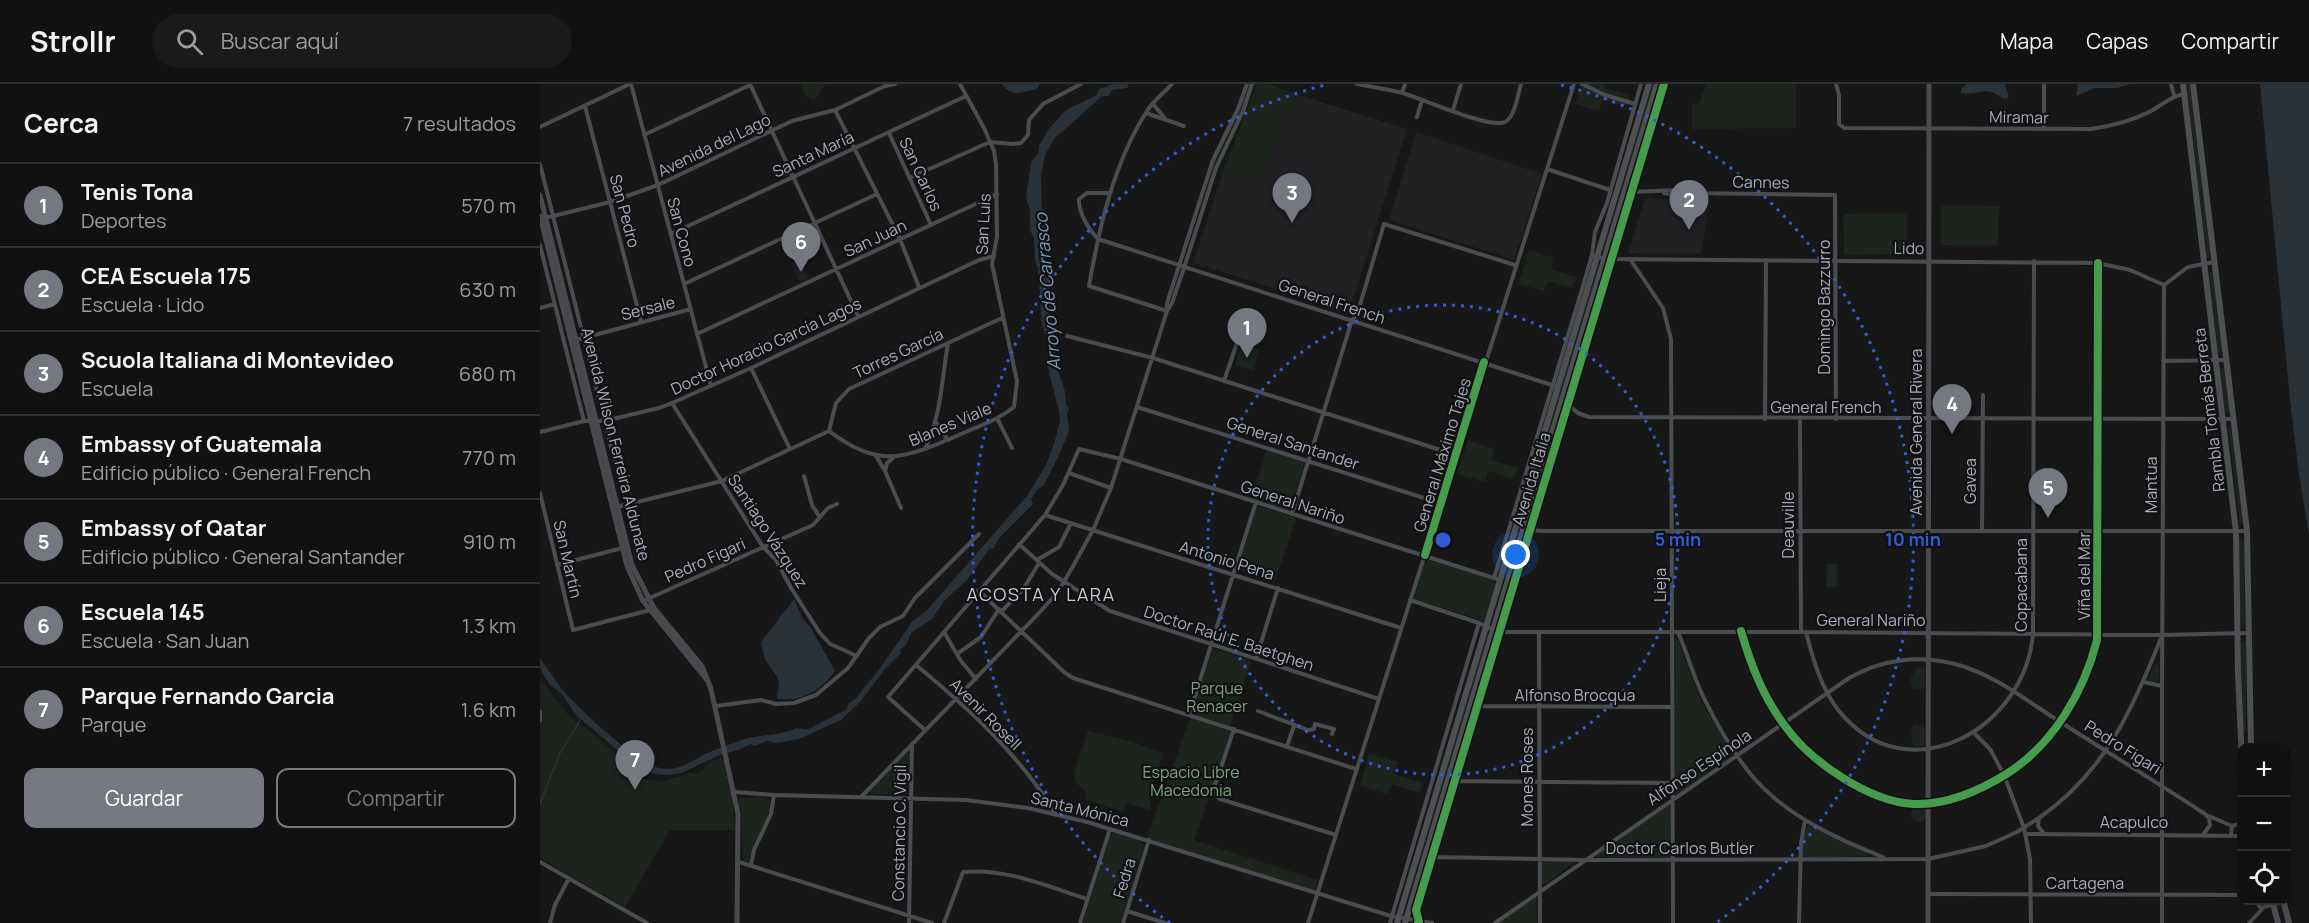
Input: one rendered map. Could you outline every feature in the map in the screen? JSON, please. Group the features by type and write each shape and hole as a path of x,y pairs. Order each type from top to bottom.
{"main road":[{"name":"Avenida Italia","path":"1403,920 1418,892 1496,632 1498,617 1527,528 1648,84"},
{"name":"Avenida Italia","path":"1403,920 1404,889 1490,615 1497,579 1556,387 1602,257 1629,191 1658,84"},
{"name":"Avenida General Rivera","path":"1928,923 1929,84"},
{"name":"Rambla Tomás Berreta","path":"2183,84 2236,532 2240,742"},
{"name":"Rambla Tomás Berreta","path":"2193,84 2247,531 2250,743"},
{"name":"Avenida Wilson Ferreira Aldunate","path":"540,195 542,218 594,421 632,565 646,600"},
{"name":"Avenida Wilson Ferreira Aldunate","path":"542,218 580,338 594,421 622,548 631,575 652,609 707,680 716,706 738,814 738,923"},
{"path":"2273,905 2278,923"},
{"path":"2285,905 2289,923"}],"street":[{"path":"540,128 631,84"},
{"name":"San Cono","path":"631,84 711,386"},
{"path":"644,135 750,84 858,316"},
{"name":"Avenida del Lago","path":"542,218 610,202 658,185 806,116 836,110 885,86 895,84"},
{"name":"San Luis","path":"960,84 990,142 996,164 997,237 992,264 1017,381 1014,407"},
{"path":"909,178 990,142 1021,143 1028,135 1029,120 1043,104 1081,84"},
{"path":"1167,311 1089,286 1110,193 1128,147 1146,112 1172,84"},
{"path":"862,796 1048,603 1093,531 1111,488 1167,311 1172,303 1213,160 1241,103 1247,84"},
{"path":"1197,219 1220,158 1243,111 1252,84"},
{"path":"1357,84 1402,93 1453,110 1465,117 1500,123 1509,118 1521,84"},
{"path":"1402,93 1405,84"},
{"path":"1453,110 1461,84"},
{"name":"General Máximo Tajes","path":"1308,923 1574,84"},
{"path":"1582,84 1605,95 1635,104"},
{"name":"Avenida Italia","path":"1421,881 1431,857 1477,706 1527,528 1568,405 1602,257 1595,232 1610,190 1641,84"},
{"name":"Avenida Italia","path":"1629,191 1664,84"},
{"name":"Miramar","path":"1836,84 1839,95 1839,124 1844,128 2091,129 2121,123 2151,111 2174,95 2185,94"},
{"path":"2044,84 2044,129"},
{"path":"2171,84 2174,95"},
{"name":"Santa María","path":"670,234 966,96"},
{"path":"1417,117 1422,100"},
{"path":"1153,104 1166,119"},
{"name":"San Pedro","path":"585,106 641,321"},
{"path":"836,110 900,239 919,287"},
{"path":"1146,112 1184,126"},
{"name":"San Carlos","path":"888,133 931,225"},
{"name":"Avenida Wilson Ferreira Aldunate","path":"540,165 554,216 580,338 615,463"},
{"path":"1547,169 1610,190"},
{"name":"Cannes","path":"1629,191 1664,192 1675,195 1686,193 1835,195"},
{"path":"1098,239 1089,229 1079,206 1079,199 1087,193 1110,193"},
{"path":"684,284 877,194"},
{"name":"San Juan","path":"697,334 997,194"},
{"name":"Domingo Bazzurro","path":"1835,195 1836,419"},
{"path":"1292,514 1384,224 1515,265"},
{"name":"General French","path":"1098,239 1556,387"},
{"name":"Avenida Wilson Ferreira Aldunate","path":"540,246 584,421"},
{"name":"Doctor Horacio García Lagos","path":"540,432 584,421 604,421 672,403 751,368 919,287 979,260 994,256"},
{"name":"Lido","path":"1602,257 2098,263 2130,270 2164,285"},
{"name":"Lieja","path":"1630,259 1655,294 1668,320 1671,346 1673,923"},
{"path":"1765,419 1766,260"},
{"name":"Copacabana","path":"1929,749 1954,743 1974,733 1998,714 2013,692 2027,660 2033,633 2034,261"},
{"path":"2164,285 2185,268 2214,262"},
{"name":"Viña del Mar","path":"1741,631 1757,678 1783,724 1808,752 1847,780 1897,801 1915,804 1929,803 1949,800 1970,793 2022,764 2047,739 2079,689 2097,640 2098,263"},
{"name":"Mantua","path":"2162,923 2164,285"},
{"path":"540,308 555,304"},
{"name":"Sersale","path":"580,338 691,309"},
{"name":"Torres García","path":"829,431 836,403 849,389 1002,318"},
{"path":"1067,336 1153,358 1456,455"},
{"path":"1224,381 1239,338"},
{"path":"924,450 935,421 948,343"},
{"path":"2163,361 2226,360"},
{"path":"751,368 790,449"},
{"name":"Gavea","path":"1982,530 1983,395"},
{"name":"Santiago Vázquez","path":"672,403 763,547 776,560 790,588 820,633 830,645 857,656"},
{"name":"General French","path":"1568,405 1578,413 1589,417 2233,419"},
{"name":"Blanes Viale","path":"829,431 853,446 876,456 893,458 924,450 948,440 997,418 1014,407"},
{"name":"General Santander","path":"1137,407 1440,503"},
{"path":"997,418 1012,448"},
{"name":"Deauville","path":"1800,419 1799,531 1803,632 1826,693 1845,717 1876,739 1897,747 1929,749"},
{"path":"935,421 948,440"},
{"path":"617,507 722,481 829,431"},
{"name":"General Nariño","path":"1069,473 1080,449 1121,459 1497,579"},
{"path":"876,456 901,508"},
{"path":"885,471 887,464 893,458"},
{"path":"925,730 888,697 1045,514 1069,473 1111,488"},
{"path":"804,476 812,505 819,516"},
{"name":"San Martín","path":"540,493 573,630 652,609"},
{"path":"1189,715 1256,502"},
{"name":"Pedro Figari","path":"646,600 813,525 828,508 837,504"},
{"name":"Antonio Pena","path":"1045,514 1401,628"},
{"path":"957,654 981,637 1000,610 1024,588 1038,561 1064,541 1071,523"},
{"path":"1527,528 1672,531 2247,531"},
{"path":"716,706 761,700 776,704 794,702 810,697 825,688 838,678 880,627 903,616 915,598 979,534"},
{"name":"Doctor Raúl E. Baetghen","path":"1019,544 1063,582 1110,611 1379,699"},
{"path":"557,565 622,548"},
{"path":"1256,659 1278,588"},
{"path":"979,591 1073,678 1356,769"},
{"path":"1410,600 1479,623 1496,632"},
{"path":"1490,615 1498,617"},
{"name":"Avenida Italia","path":"1432,795 1479,623"},
{"name":"General Nariño","path":"1496,632 1741,631 2162,635 2249,633"},
{"path":"944,632 976,679"},
{"name":"Mones Roses","path":"1539,632 1540,923"},
{"path":"1678,632 1702,696 1737,756 1756,781 1805,820 1838,838 1886,859"},
{"name":"Doctor Carlos Butler","path":"1431,857 1540,860 1928,859 1974,850 2025,828 2066,798 2092,771 2106,751 2144,682 2162,635"},
{"name":"Alfonso Espínola","path":"1495,923 1854,675 1902,660 1929,660"},
{"name":"Pedro Figari","path":"1929,660 1957,664 1991,678 2205,814 2232,826"},
{"name":"Avenir Rosell","path":"916,664 957,699 998,739 1046,798 1055,813"},
{"path":"2144,682 2162,686"},
{"name":"Alfonso Brocqua","path":"1477,706 1673,707"},
{"path":"1258,711 1308,730 1314,729 1316,724 1334,729 1332,734"},
{"path":"540,712 540,720"},
{"path":"1287,746 1294,726"},
{"path":"1233,729 1215,788 1216,795 1220,799 1336,835"},
{"path":"1974,733 1990,749 2004,775 2025,828 2030,858 2031,923"},
{"path":"2240,733 2250,733"},
{"name":"Constancio C. Vigil","path":"909,923 912,743"},
{"path":"1454,781 1673,783"},
{"name":"Santa Mónica","path":"735,792 976,801 1055,813 1149,840 1403,920 1432,923"},
{"path":"751,865 754,850 771,814 774,795"},
{"path":"2203,835 2210,825 2209,818 2205,814"},
{"path":"2039,818 2038,826 2044,834"},
{"path":"1799,923 1800,859 1805,820"},
{"path":"2231,834 2232,826 2237,824"},
{"path":"1080,923 1110,829"},
{"name":"Acapulco","path":"2026,834 2237,835"},
{"name":"Fedra","path":"1123,923 1149,840"},
{"path":"540,862 647,923"},
{"path":"739,862 932,923"},
{"path":"944,923 963,872 1012,874 1087,899"},
{"path":"550,923 555,905 569,878"},
{"path":"1404,889 1418,892"},
{"name":"Avenida Italia","path":"1390,923 1404,889"},
{"name":"Avenida Italia","path":"1418,892 1415,912 1419,923"},
{"name":"Cartagena","path":"1928,894 2237,895"},
{"path":"2259,905 2262,909"},
{"path":"2249,923 2268,905"},
{"path":"1127,910 1166,923"}],"shaded area":[{"path":"1299,95 1407,129 1349,312 1193,263 1223,172 1260,183 1279,129"},
{"path":"1416,132 1542,174 1514,260 1389,220"},
{"path":"1645,198 1710,201 1701,254 1628,253"},
{"path":"799,259 808,278 800,282 791,263"}],"green space":[{"path":"803,84 827,84 813,101 802,91"},
{"path":"1249,84 1240,114 1217,160 1198,217 1218,151 1239,112"},
{"path":"1257,84 1268,84 1299,95 1279,129 1260,183 1223,172"},
{"path":"1581,84 1605,84 1604,88 1630,95 1627,106 1602,100 1599,111 1575,104"},
{"path":"1652,84 1656,84 1605,250 1603,250"},
{"path":"1706,84 1796,84 1796,128 1692,129 1692,105 1700,102"},
{"path":"2186,84 2191,84 2211,256 2209,258 2207,257"},
{"path":"1941,205 1999,206 1998,246 1941,245"},
{"path":"1907,213 1907,254 1844,255 1843,214"},
{"path":"1529,250 1554,258 1551,269 1576,277 1572,288 1548,281 1544,291 1518,284"},
{"path":"1597,265 1600,266 1495,610 1493,609"},
{"path":"2209,272 2213,272 2223,351 2220,354 2218,352"},
{"path":"1241,344 1259,350 1253,370 1235,365"},
{"path":"2221,367 2225,368 2230,412 2227,413 2225,412"},
{"path":"2228,427 2231,427 2233,438 2243,522 2240,526"},
{"path":"1468,440 1494,449 1491,460 1518,468 1514,479 1488,471 1485,482 1457,474"},
{"path":"1267,450 1303,462 1304,466 1290,509 1285,510 1251,498"},
{"path":"1261,507 1296,518 1275,581 1237,569 1255,510"},
{"path":"2241,539 2244,541 2245,625 2242,628 2240,626 2239,541"},
{"path":"1428,560 1490,579 1496,584 1485,619 1415,599 1414,595 1424,563"},
{"path":"1827,564 1837,564 1837,587 1826,587"},
{"path":"1486,634 1489,634 1411,889 1410,887"},
{"path":"1677,638 1700,699 1733,755 1678,794 1674,792 1674,639"},
{"path":"2244,641 2246,643 2246,729 2244,732 2241,729 2241,643"},
{"name":"Parque Renacer","path":"1212,649 1251,660 1230,727 1197,716 1192,712"},
{"path":"2155,663 2159,665 2159,678 2156,682 2148,679"},
{"path":"1920,667 1924,668 1925,686 1923,689 1914,689 1911,677"},
{"path":"540,678 569,716 597,736 636,775 648,780 665,781 690,773 699,773 712,761 722,757 732,796 735,830 670,830 625,907 540,858"},
{"name":"Espacio Libre Macedonia","path":"1190,718 1231,733 1194,840 1318,880 1315,891 1147,838"},
{"path":"1914,725 1926,728 1924,746 1913,747 1911,731"},
{"path":"1088,731 1126,740 1163,753 1150,795 1150,810 1126,803 1124,812 1085,799 1086,792 1076,783 1074,773"},
{"path":"908,751 910,754 908,794 871,794 870,788"},
{"path":"1369,754 1398,762 1394,774 1423,783 1420,793 1391,784 1388,794 1360,786"},
{"path":"765,797 771,802 770,810 749,862 743,861 741,813 738,798"},
{"path":"1668,803 1671,805 1670,857 1594,857"},
{"path":"1919,806 1927,814 1919,822 1911,814"},
{"path":"1808,825 1868,856 1804,858 1802,855 1803,841"},
{"path":"1115,833 1140,841 1144,846 1120,923 1083,923 1109,840"},
{"path":"1576,861 1544,885 1541,884 1541,863"},
{"path":"1536,896 1537,923 1497,923"}],"water":[{"path":"1002,84 1040,84 1037,89 1013,93"},
{"name":"Arroyo de Carrasco","path":"1114,84 1129,84 1127,88 1112,90 1108,96 1102,96 1054,139 1045,155 1041,177 1042,212 1048,250 1045,269 1049,277 1048,286 1053,293 1049,295 1053,317 1049,324 1056,353 1052,354 1050,359 1064,387 1066,405 1069,408 1067,413 1069,431 1044,485 1031,499 1033,504 999,538 994,548 989,549 967,580 945,600 932,619 911,633 907,643 900,650 901,653 885,669 861,701 841,720 799,739 776,743 767,741 755,746 751,744 681,773 654,774 636,766 576,715 562,694 549,684 540,668 540,658 564,691 591,719 617,742 657,767 678,768 709,752 746,739 796,728 807,730 847,709 848,704 855,699 878,671 912,622 927,610 1027,496 1046,465 1060,421 1048,368 1038,268 1026,198 1031,162 1039,152 1039,146 1048,130 1066,110 1097,95 1099,89"},
{"path":"1967,84 2005,84 2009,97 2004,99 1987,91 1961,93 1961,89"},
{"path":"2078,84 2131,84 2117,88 2095,88 2076,96"},
{"path":"2260,84 2309,84 2309,534 2290,400"},
{"path":"794,599 803,619 811,628 835,671 824,684 810,694 794,699 777,699 779,683 765,659 761,642"}],"waterway":[{"path":"540,804 560,753 581,719"}],"cycle path":[{"path":"1418,923 1416,910 1664,84"},
{"path":"1741,631 1764,692 1785,726 1809,753 1825,766 1860,788 1878,796 1914,804 1951,799 1975,791 1998,779 2024,761 2039,747 2053,732 2075,697 2084,679 2097,640 2098,263"},
{"path":"1425,555 1484,362"}],"place":[{"name":"Scuola Italiana di Montevideo","path":"1292,223"},
{"name":"CEA Escuela 175","path":"1689,230"},
{"name":"Escuela 145","path":"801,272"},
{"name":"Tenis Tona","path":"1247,358"},
{"name":"Embassy of Guatemala","path":"1952,434"},
{"name":"Embassy of Qatar","path":"2048,518"},
{"name":"Parque Fernando Garcia","path":"635,790"}],"district":[{"name":"ACOSTA Y LARA","path":"1041,594"}]}
